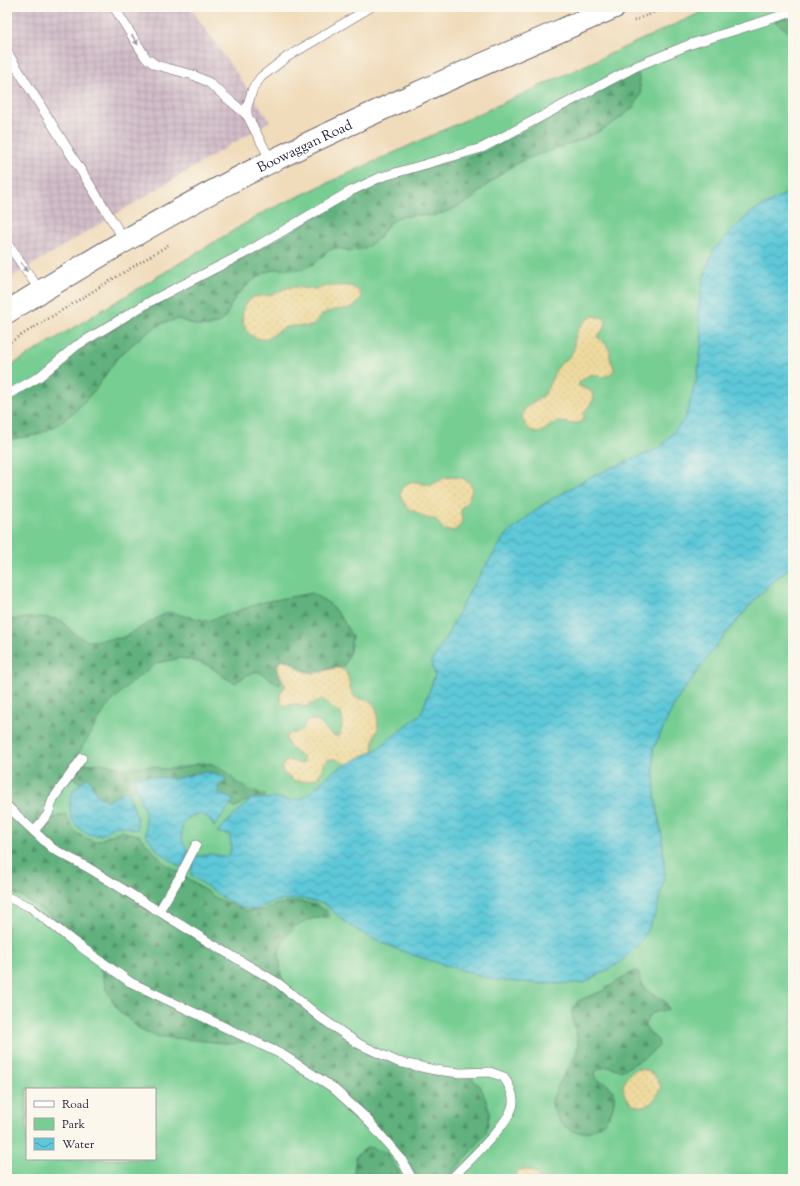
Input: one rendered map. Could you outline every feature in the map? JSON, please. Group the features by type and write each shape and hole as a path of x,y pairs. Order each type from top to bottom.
{"main road":[{"name":"Boowaggan Road","path":"7,312 125,241 271,162 447,80 615,7"}],"lane":[{"path":"114,7 146,58 156,64 193,75 208,82 247,115 271,162"},
{"path":"247,115 247,107 253,88 261,77 287,57 371,7"},
{"path":"7,395 39,377 76,346 151,301 247,252 351,191 381,177 482,148 637,66 691,44 793,12"},
{"path":"7,52 125,241"},
{"path":"7,243 41,292"},
{"path":"34,831 48,814 53,799 82,758"},
{"path":"7,806 52,849 87,867 278,983 321,1018 360,1044 398,1062 435,1070 460,1073 490,1072 504,1078 512,1091 513,1104 509,1116 500,1128 451,1179"},
{"path":"159,911 196,846"},
{"path":"7,897 30,907 74,942 130,982 283,1055 332,1087 365,1117 401,1159 412,1178"}],"path":[{"path":"633,22 667,7"},
{"path":"7,344 172,243"}],"shaded area":[{"path":"7,7 190,7 270,121 7,280"}],"green space":[{"path":"713,7 793,7 793,1179 7,1179 7,368 264,212"},
{"path":"793,16 793,36 775,21"},
{"path":"638,73 641,93 634,107 615,122 578,141 523,160 502,173 471,200 451,210 434,216 417,215 399,217 389,223 378,239 366,248 351,251 335,248 328,251 312,265 303,269 277,269 266,272 251,282 235,297 226,316 219,323 209,326 197,326 178,319 163,323 142,336 117,358 96,389 73,413 54,427 37,435 7,440 7,399 38,382 85,346 172,295 281,238 353,194 386,179 485,152 631,74"},
{"path":"312,593 330,604 343,620 352,637 350,651 344,666 311,671 302,669 289,660 280,659 275,668 281,680 280,685 259,672 252,672 235,683 211,667 199,662 180,658 157,663 130,683 106,708 34,823 7,801 7,620 40,617 61,620 73,633 88,641 122,638 168,612 207,621 264,602"},
{"path":"101,763 122,768 152,766 163,769 175,769 201,763 212,764 225,770 236,782 250,790 266,795 260,802 245,801 234,808 224,801 172,785 141,781 126,795 108,805 97,798 86,787 72,777 83,764"},
{"path":"7,813 33,835 42,831 50,819 65,814 76,833 95,842 121,831 139,835 163,862 216,898 246,911 264,910 277,904 300,902 316,905 327,911 329,917 310,919 296,926 285,937 279,952 281,975 289,996 382,1057 469,1076 481,1087 490,1112 486,1133 465,1159 446,1179 417,1179 405,1156 376,1124 294,1058 258,1038 233,1044 154,1036 137,1027 118,1010 106,989 101,970 81,937 21,896 7,892"},
{"path":"634,971 638,971 644,987 651,993 664,1000 667,1005 668,1009 653,1013 648,1017 645,1025 649,1033 658,1040 659,1046 641,1060 621,1071 608,1067 602,1068 595,1072 596,1079 608,1085 613,1090 614,1097 612,1110 601,1125 592,1130 584,1132 566,1128 559,1120 553,1109 552,1103 555,1091 576,1054 578,1044 572,1015 573,1011 578,1001 602,991"},
{"path":"368,1147 386,1152 403,1179 356,1179 354,1172 356,1156"}],"sand":[{"path":"326,286 346,286 355,288 362,296 359,302 351,307 325,313 312,326 293,326 283,328 271,337 264,339 253,337 245,327 243,313 248,301 254,297 270,295 290,287 313,289"},
{"path":"594,316 605,319 605,327 597,337 605,343 610,351 610,358 614,368 613,372 602,377 593,374 589,375 579,382 579,386 591,391 594,399 584,413 584,418 581,422 557,422 553,423 541,432 533,432 524,422 523,415 525,409 543,396 557,369 573,351 575,338 580,328 588,319"},
{"path":"452,477 466,480 469,482 472,489 468,500 461,510 461,523 458,528 453,531 444,530 435,519 426,518 408,508 400,494 406,485 412,482 430,486 444,478"},
{"path":"285,660 302,670 309,672 319,673 337,668 344,670 349,679 352,693 356,698 367,700 372,703 377,710 378,728 374,739 373,753 350,767 333,759 326,761 319,776 310,780 294,781 283,773 282,767 284,763 289,760 301,764 304,761 301,755 292,749 287,742 286,737 289,734 301,731 306,722 312,720 320,723 331,734 339,736 342,724 341,714 331,708 325,701 319,700 304,707 299,704 283,705 280,700 280,696 281,691 285,687 278,665 280,662"},
{"path":"637,1069 649,1071 655,1076 661,1087 654,1100 645,1106 637,1106 630,1102 625,1094 623,1086 627,1077"},
{"path":"522,1169 532,1172 540,1179 515,1179 516,1172"}],"water":[{"path":"793,190 793,564 760,594 719,642 676,701 653,750 655,796 662,837 665,874 656,913 641,942 621,962 584,983 546,984 495,980 407,953 373,939 349,925 324,904 302,899 275,901 255,910 240,907 223,898 191,875 194,857 211,854 226,857 231,851 230,835 217,832 251,799 278,798 290,801 303,798 335,770 377,749 421,714 435,675 431,662 449,632 470,590 505,536 542,505 592,476 660,448 685,418 697,378 702,340 698,314 703,279 714,249 750,213"},
{"path":"200,772 214,773 225,777 225,782 219,785 218,793 234,800 214,827 209,818 201,814 191,816 183,823 182,837 188,850 183,869 158,851 146,835 145,813 134,780 137,775 175,779"},
{"path":"88,777 98,796 108,801 127,790 137,817 137,830 116,826 99,835 94,835 89,834 75,824 70,810 72,794 76,787"}]}
